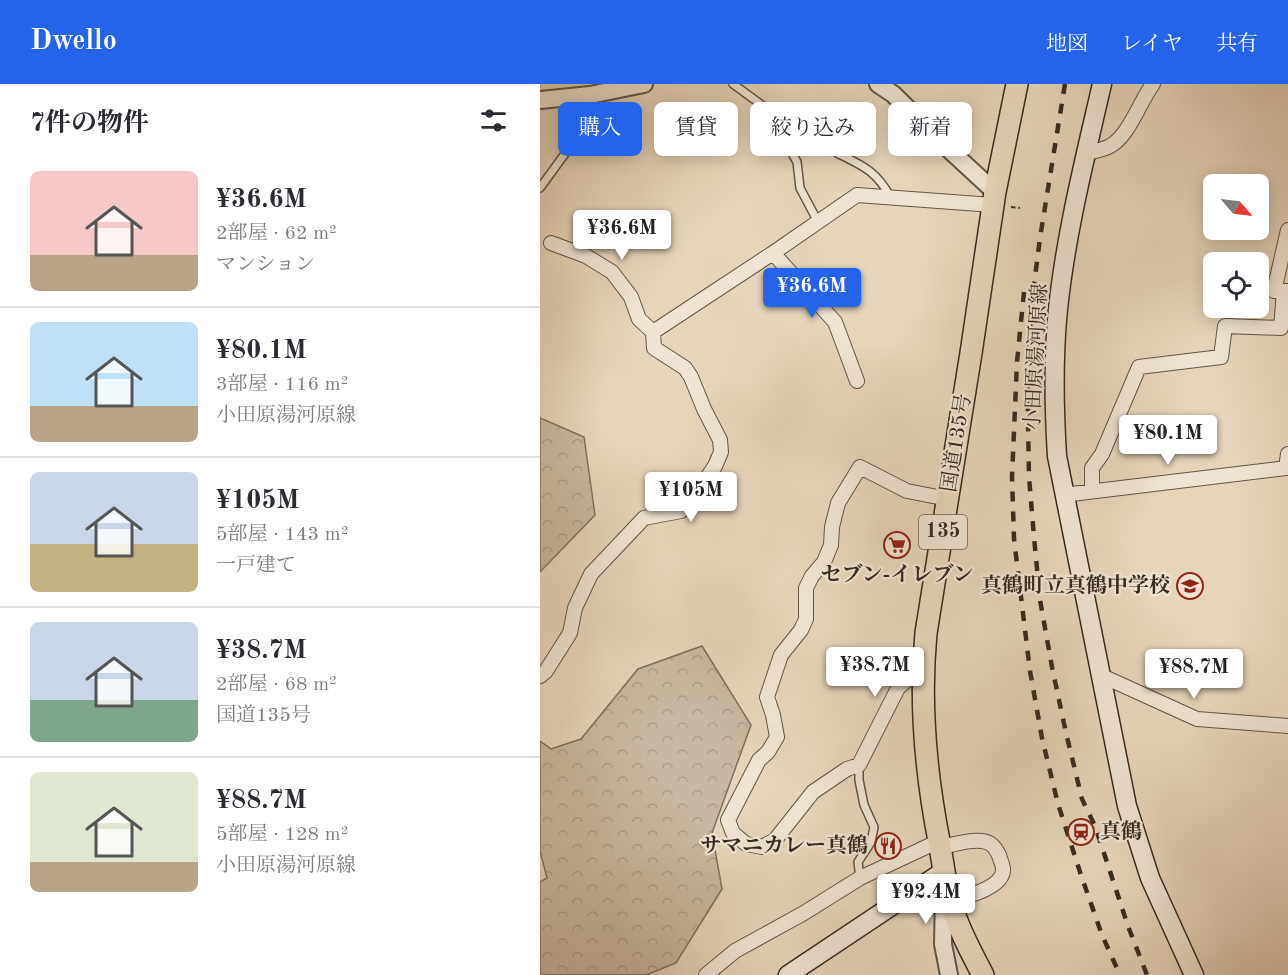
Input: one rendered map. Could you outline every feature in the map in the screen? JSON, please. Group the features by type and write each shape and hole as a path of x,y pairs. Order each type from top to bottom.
{"highway":[{"name":"国道135号","path":"983,975 950,901 929,786 923,677 926,633 994,199 1017,84"}],"main road":[{"name":"小田原湯河原線","path":"1102,84 1072,218 1058,309 1054,402 1057,456 1127,806 1150,878 1194,975"},
{"path":"788,975 944,871"}],"street":[{"path":"540,100 590,95 644,84"},
{"path":"878,84 893,94 955,155 994,199"},
{"path":"1087,153 1108,147 1116,142 1153,84"},
{"path":"653,332 773,254 857,195 891,198 994,199"},
{"path":"1092,491 1092,468 1102,454 1139,367 1221,357 1225,326 1281,328 1286,291 1274,291 1288,230"},
{"path":"540,676 546,671 570,633 575,608 591,574 644,518 681,511 690,503 715,466 721,452 720,440 704,410 691,377 685,368 654,348 653,332 639,319 631,297 612,272 586,256 551,243"},
{"path":"773,254 835,322 857,381"},
{"path":"1063,495 1286,468 1288,454"},
{"path":"923,677 910,677 898,687 859,765 847,769 813,792 775,840 762,847 746,844 733,833 728,820 759,760 768,752 777,738 767,697 781,656 801,630 806,619 806,588 812,576 824,562 831,545 832,527 838,503 860,467 907,491 948,499"},
{"path":"1100,675 1197,719 1288,726"},
{"path":"706,975 735,951 804,913 860,878 939,844 979,840 991,843 998,852 1003,868 1001,879 971,895 950,901"},
{"path":"944,871 943,944 949,975"}],"lane":[{"path":"733,84 770,111 797,162 800,188 818,222"},
{"path":"540,188 583,129 591,110 590,95"},
{"path":"843,156 867,168 882,181 891,198"},
{"path":"859,765 859,780 864,805 874,827 871,842 858,862 860,878"}],"green space":[{"path":"540,418 584,437 595,515 540,572"},
{"path":"702,646 751,725 712,833 722,889 676,963 646,975 540,975 540,882 547,878 540,851 540,741 551,749 581,739 638,669"}],"railway":[{"path":"1065,84 1032,300 1028,362 1028,422 1029,477 1034,537 1040,600 1052,667 1082,799 1095,826 1147,975"},
{"path":"1024,292 1017,362 1012,477 1014,539 1030,671 1042,738 1058,804 1102,935 1120,975"}],"place":[{"name":"セブン-イレブン","path":"897,545"},
{"name":"真鶴町立真鶴中学校","path":"1190,586"},
{"name":"真鶴","path":"1081,832"},
{"name":"サマニカレー真鶴","path":"888,846"}]}
